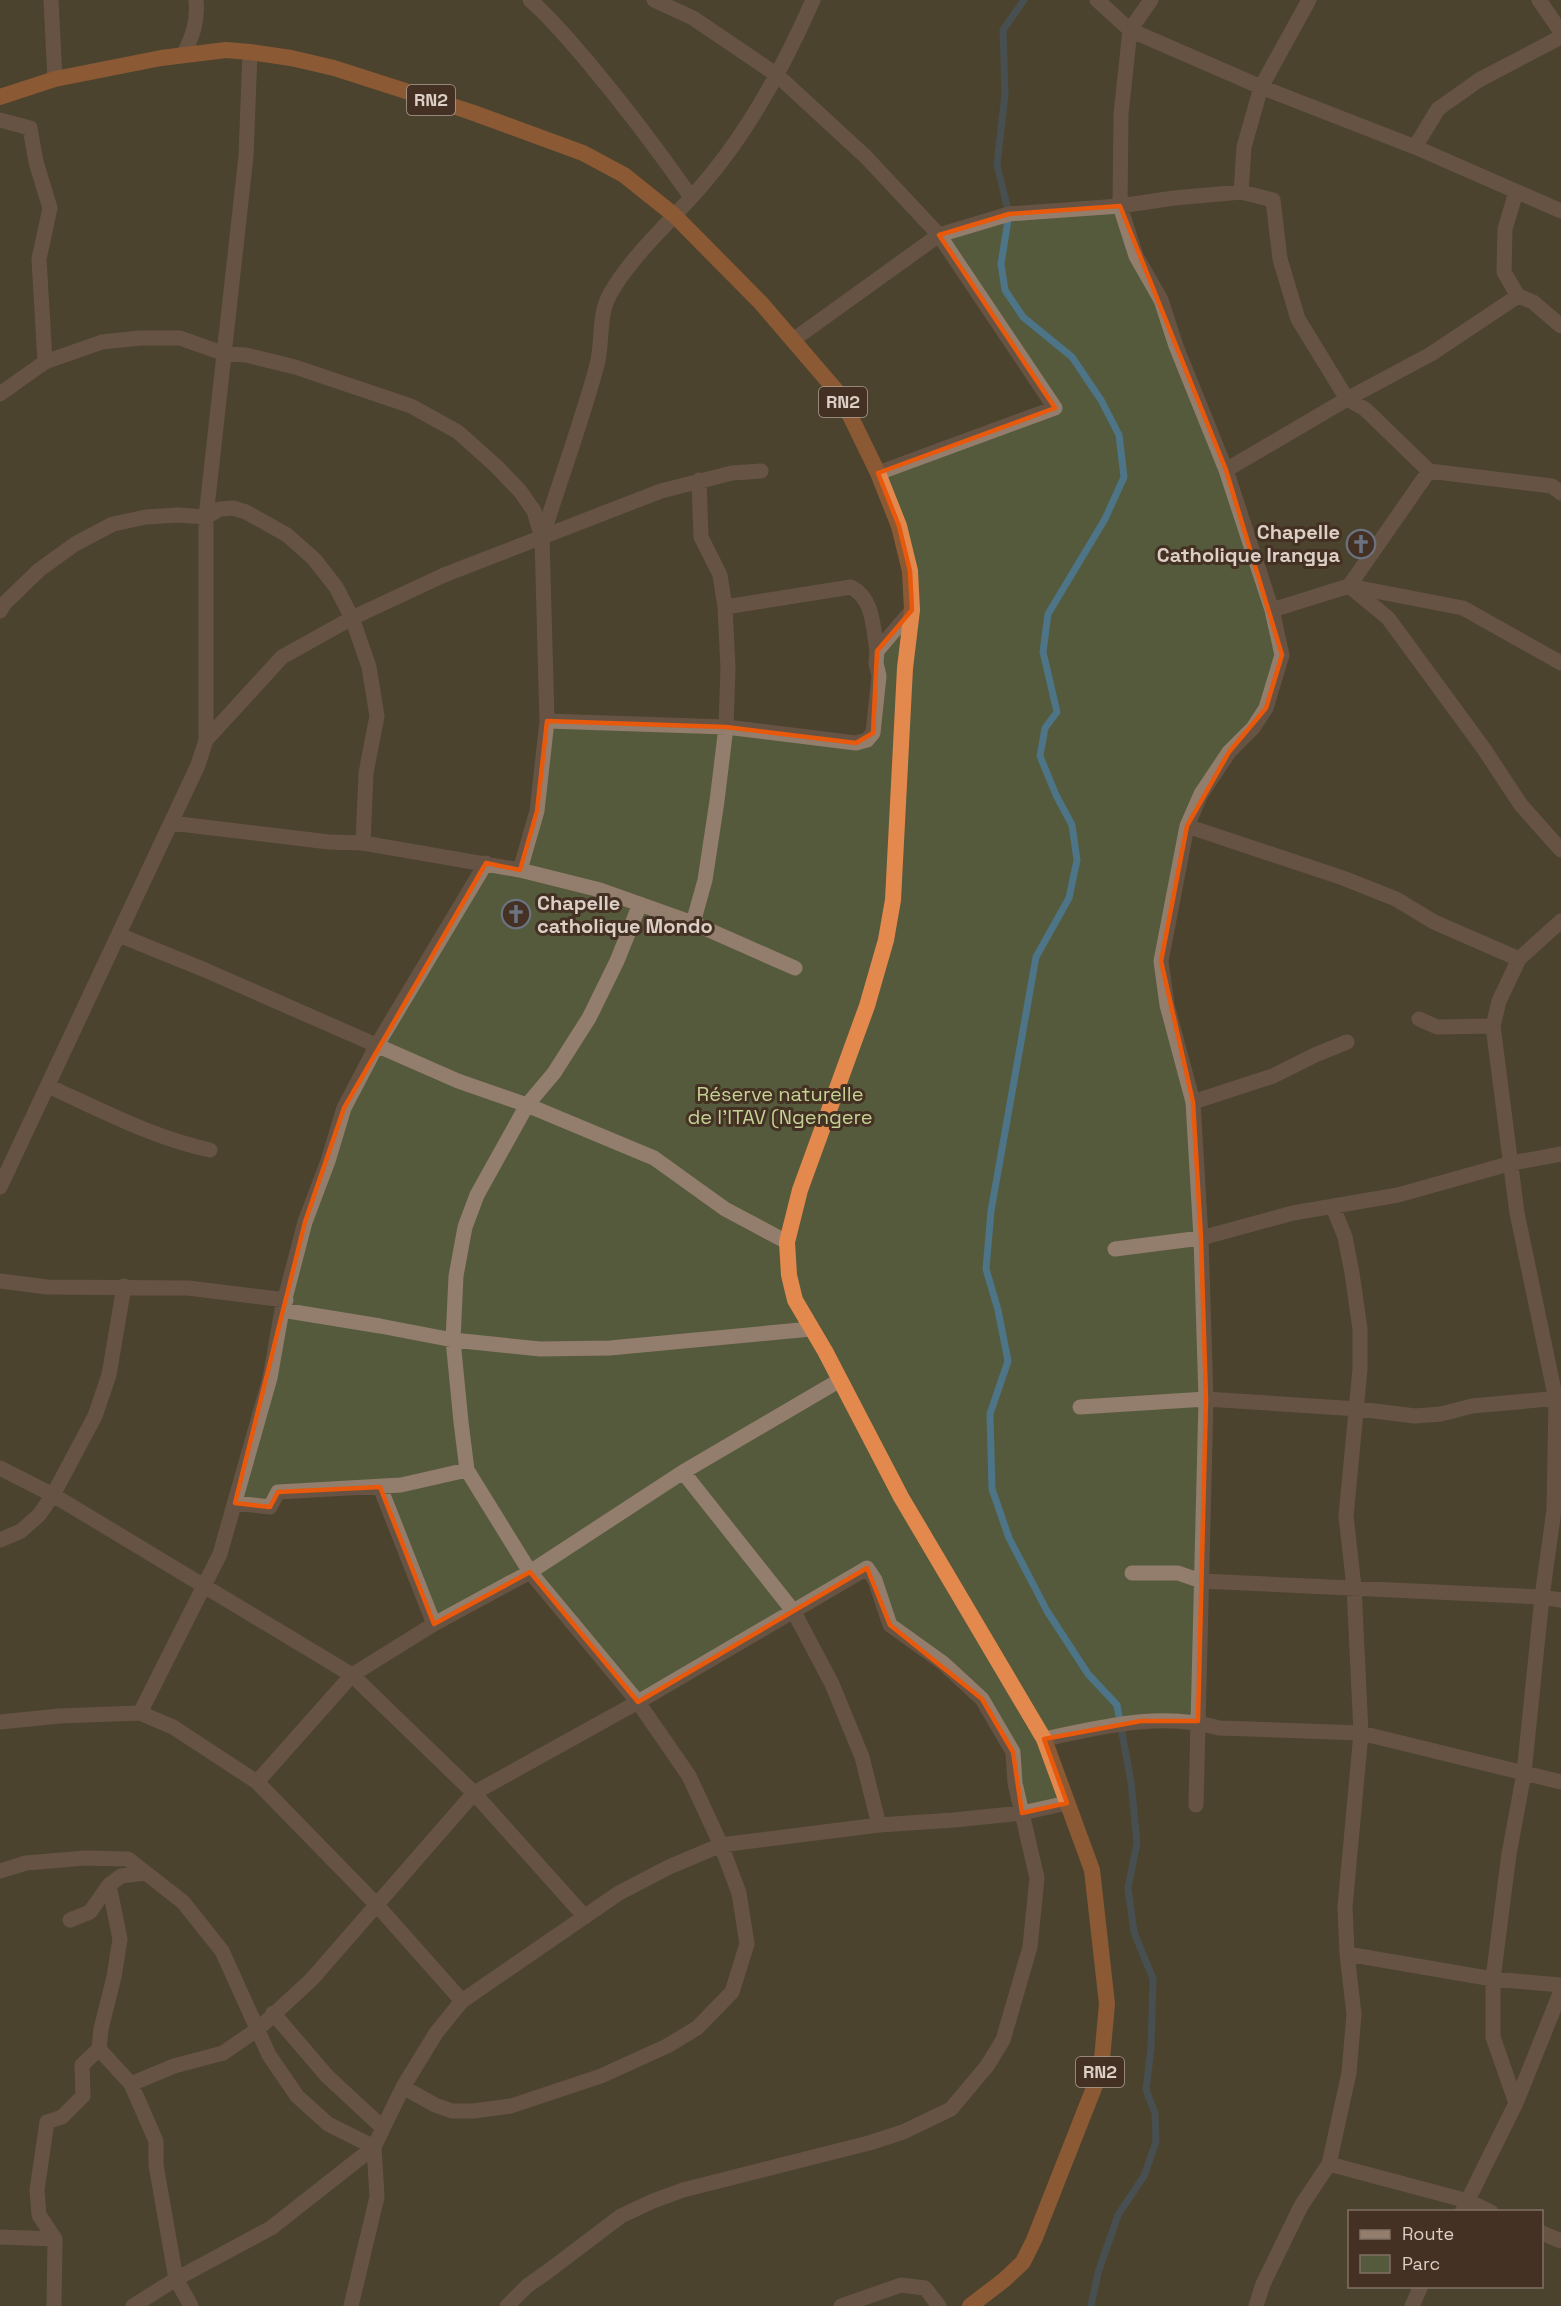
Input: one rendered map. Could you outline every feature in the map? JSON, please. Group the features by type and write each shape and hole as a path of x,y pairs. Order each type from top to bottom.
{"highway":[{"name":"RN2","path":"0,97 55,78 183,55 226,50 250,51 334,68 471,112 583,153 624,175 674,215 727,267 840,395 878,473 899,526 910,571 912,610 905,668 893,900 886,940 867,1006 800,1190 787,1242 789,1275 795,1300 825,1351 901,1497 1044,1739 1092,1870 1107,2004 1101,2070 1067,2159 1023,2262 970,2306"}],"street":[{"path":"51,0 55,78"},
{"path":"183,55 194,33 198,15 196,0"},
{"path":"530,0 569,39 601,77 641,126 691,197"},
{"path":"654,0 693,18 777,75 866,157 939,235 1055,408 878,473"},
{"path":"542,538 581,422 598,361 602,321 608,296 621,276 732,148 777,75 813,0"},
{"path":"1097,0 1130,30 1261,87 1415,147 1561,211"},
{"path":"1152,0 1130,30 1121,114 1120,206 1137,256 1161,300 1176,346 1226,470 1272,610 1282,655 1266,708 1253,728 1224,760 1201,795 1187,826 1161,961 1167,1005 1193,1102 1201,1238 1206,1399 1196,1805"},
{"path":"1241,192 1244,147 1261,87 1309,0"},
{"path":"1539,0 1561,32"},
{"path":"1415,147 1438,109 1479,80 1561,37"},
{"path":"0,1187 198,765 206,740 206,517 246,156 250,51"},
{"path":"0,120 30,128 36,162 50,207 39,260 45,362"},
{"path":"793,340 939,235 1009,214 1120,206 1241,192 1274,200 1280,259 1298,319 1347,399 1365,409 1429,471 1552,486 1561,493"},
{"path":"1516,192 1505,229 1504,272 1518,296 1533,302 1561,326"},
{"path":"1226,470 1347,399 1431,354 1518,296"},
{"path":"0,394 45,362 102,342 140,338 180,338 225,354 246,355 296,367 411,406 458,432 496,466 520,491 534,511 542,538 547,721 537,811 520,870"},
{"path":"206,740 282,657 352,618 444,575 661,491 732,473 761,471"},
{"path":"1349,585 1429,471"},
{"path":"693,923 705,880 726,727 728,668 725,607 720,575 701,537 699,480"},
{"path":"0,611 5,603 39,570 75,544 114,524 146,517 178,515 206,517 220,509 233,508 246,512 287,535 314,559 336,587 352,618 369,667 377,716 366,773 363,843"},
{"path":"1272,610 1349,585 1463,608 1561,663"},
{"path":"1349,585 1388,618 1484,749 1521,805 1561,850"},
{"path":"547,721 726,727 856,743 867,740 873,733 879,676 870,610 862,593 851,587 725,607"},
{"path":"877,651 912,610"},
{"path":"171,823 329,842 363,843 520,870 600,890 640,904 693,923 795,968"},
{"path":"1187,826 1343,878 1396,899 1434,922 1519,959"},
{"path":"140,1713 220,1554 270,1378 284,1305 305,1222 328,1161 344,1108 377,1045 486,864"},
{"path":"403,2087 435,2105 452,2111 473,2111 511,2106 601,2076 667,2046 697,2028 732,1992 747,1944 739,1893 721,1845 689,1776 638,1702 530,1572 467,1470 453,1340 456,1276 465,1227 477,1195 527,1105 554,1073 589,1018 617,961 640,904"},
{"path":"1516,2103 1494,2037 1493,1979 1509,1854 1524,1773 1542,1597 1554,1510 1558,1399 1517,1213 1493,1026 1499,1001 1519,959 1561,921"},
{"path":"119,935 458,1081 527,1105 654,1158 725,1209 787,1242"},
{"path":"1419,1019 1437,1027 1493,1026"},
{"path":"1193,1102 1273,1076 1347,1042"},
{"path":"48,1086 185,1145 210,1150"},
{"path":"1115,1249 1201,1238 1293,1213 1398,1195 1512,1163 1561,1154"},
{"path":"1256,2306 1263,2284 1301,2206 1329,2164 1349,2073 1354,2014 1347,1954 1345,1907 1361,1733 1354,1587 1346,1516 1358,1409 1360,1329 1345,1238 1332,1207"},
{"path":"0,1281 47,1287 188,1288 284,1305 453,1340 540,1349 610,1348 811,1329"},
{"path":"0,1540 21,1531 53,1495 95,1416 109,1375 124,1287"},
{"path":"256,1782 352,1675 434,1624 530,1572 683,1472 840,1380"},
{"path":"1080,1407 1206,1399 1358,1409 1416,1416 1441,1414 1472,1406 1558,1399"},
{"path":"0,1468 53,1495 352,1675 474,1793 585,1917"},
{"path":"236,1503 270,1507 278,1492 401,1485 467,1470"},
{"path":"683,1472 794,1612 832,1684 862,1757 879,1825"},
{"path":"380,1487 434,1624"},
{"path":"131,2084 174,2066 223,2054 258,2029 312,1979 474,1793 638,1702 867,1568 875,1581 890,1625 943,1663 982,1699 1013,1752 1015,1784 1036,1878 1030,1947 1003,2040 987,2066 951,2109 903,2132 868,2144 683,2190 653,2200 621,2216 527,2286 507,2306"},
{"path":"1132,1573 1178,1573 1201,1581 1354,1587 1542,1597 1561,1600"},
{"path":"0,1722 59,1716 140,1713 173,1727 256,1782 375,1904 462,2001"},
{"path":"1044,1739 1141,1721 1198,1721 1220,1728 1361,1733 1561,1782"},
{"path":"133,2306 176,2279 271,2228 374,2147 403,2087 436,2032 462,2001 619,1893 669,1867 721,1845 879,1825 1022,1813 1067,1803"},
{"path":"0,1871 26,1863 85,1858 128,1860 183,1902 222,1951 269,2055 297,2096 328,2124 374,2147"},
{"path":"70,1920 90,1912 109,1885 121,1876 145,1873"},
{"path":"54,2306 55,2239 39,2215 38,2198 47,2122 62,2117 83,2096 82,2066 99,2049 101,2029 114,1977 120,1940 109,1885"},
{"path":"1347,1954 1493,1979 1561,1985"},
{"path":"1465,2206 1516,2103 1561,1991"},
{"path":"273,2013 327,2076 383,2128"},
{"path":"99,2049 131,2084 156,2141 156,2165 176,2279 191,2306"},
{"path":"351,2306 377,2197 374,2147"},
{"path":"1329,2164 1465,2206 1486,2210"},
{"path":"1543,2233 1561,2241"},
{"path":"0,2237 55,2239"},
{"path":"841,2306 901,2285 925,2288 939,2306"},
{"path":"1412,2306 1420,2288"}],"highlighted area":[{"path":"1120,206 1226,470 1282,655 1266,708 1229,752 1187,826 1161,961 1193,1102 1201,1238 1206,1399 1198,1721 1141,1721 1044,1739 1067,1803 1022,1813 1013,1752 982,1699 890,1625 867,1568 638,1702 530,1572 434,1624 380,1487 278,1492 270,1507 235,1503 305,1222 344,1108 486,863 520,870 537,811 547,721 726,727 856,743 873,733 877,651 912,610 910,571 899,526 878,473 1055,408 939,235 1009,214"}],"green space":[{"name":"Réserve naturelle de l'ITAV (Ngengere","path":"0,0 1561,0 1561,2306 0,2306"}],"waterway":[{"path":"1024,0 1003,30 1005,94 997,165 1009,214 1001,264 1005,290 1023,317 1072,357 1101,400 1119,435 1124,477 1105,519 1048,614 1043,652 1057,712 1045,728 1040,756 1056,795 1072,825 1077,860 1069,898 1036,957 991,1211 986,1269 998,1310 1008,1361 990,1414 992,1489 1009,1538 1047,1611 1088,1674 1117,1705 1131,1782 1137,1843 1128,1888 1134,1932 1153,1979 1151,2048 1146,2090 1155,2113 1156,2142 1144,2176 1118,2215 1098,2273 1091,2306"}],"place":[{"name":"Chapelle Catholique Irangya","path":"1361,544"},
{"name":"Chapelle catholique Mondo","path":"516,914"}]}
